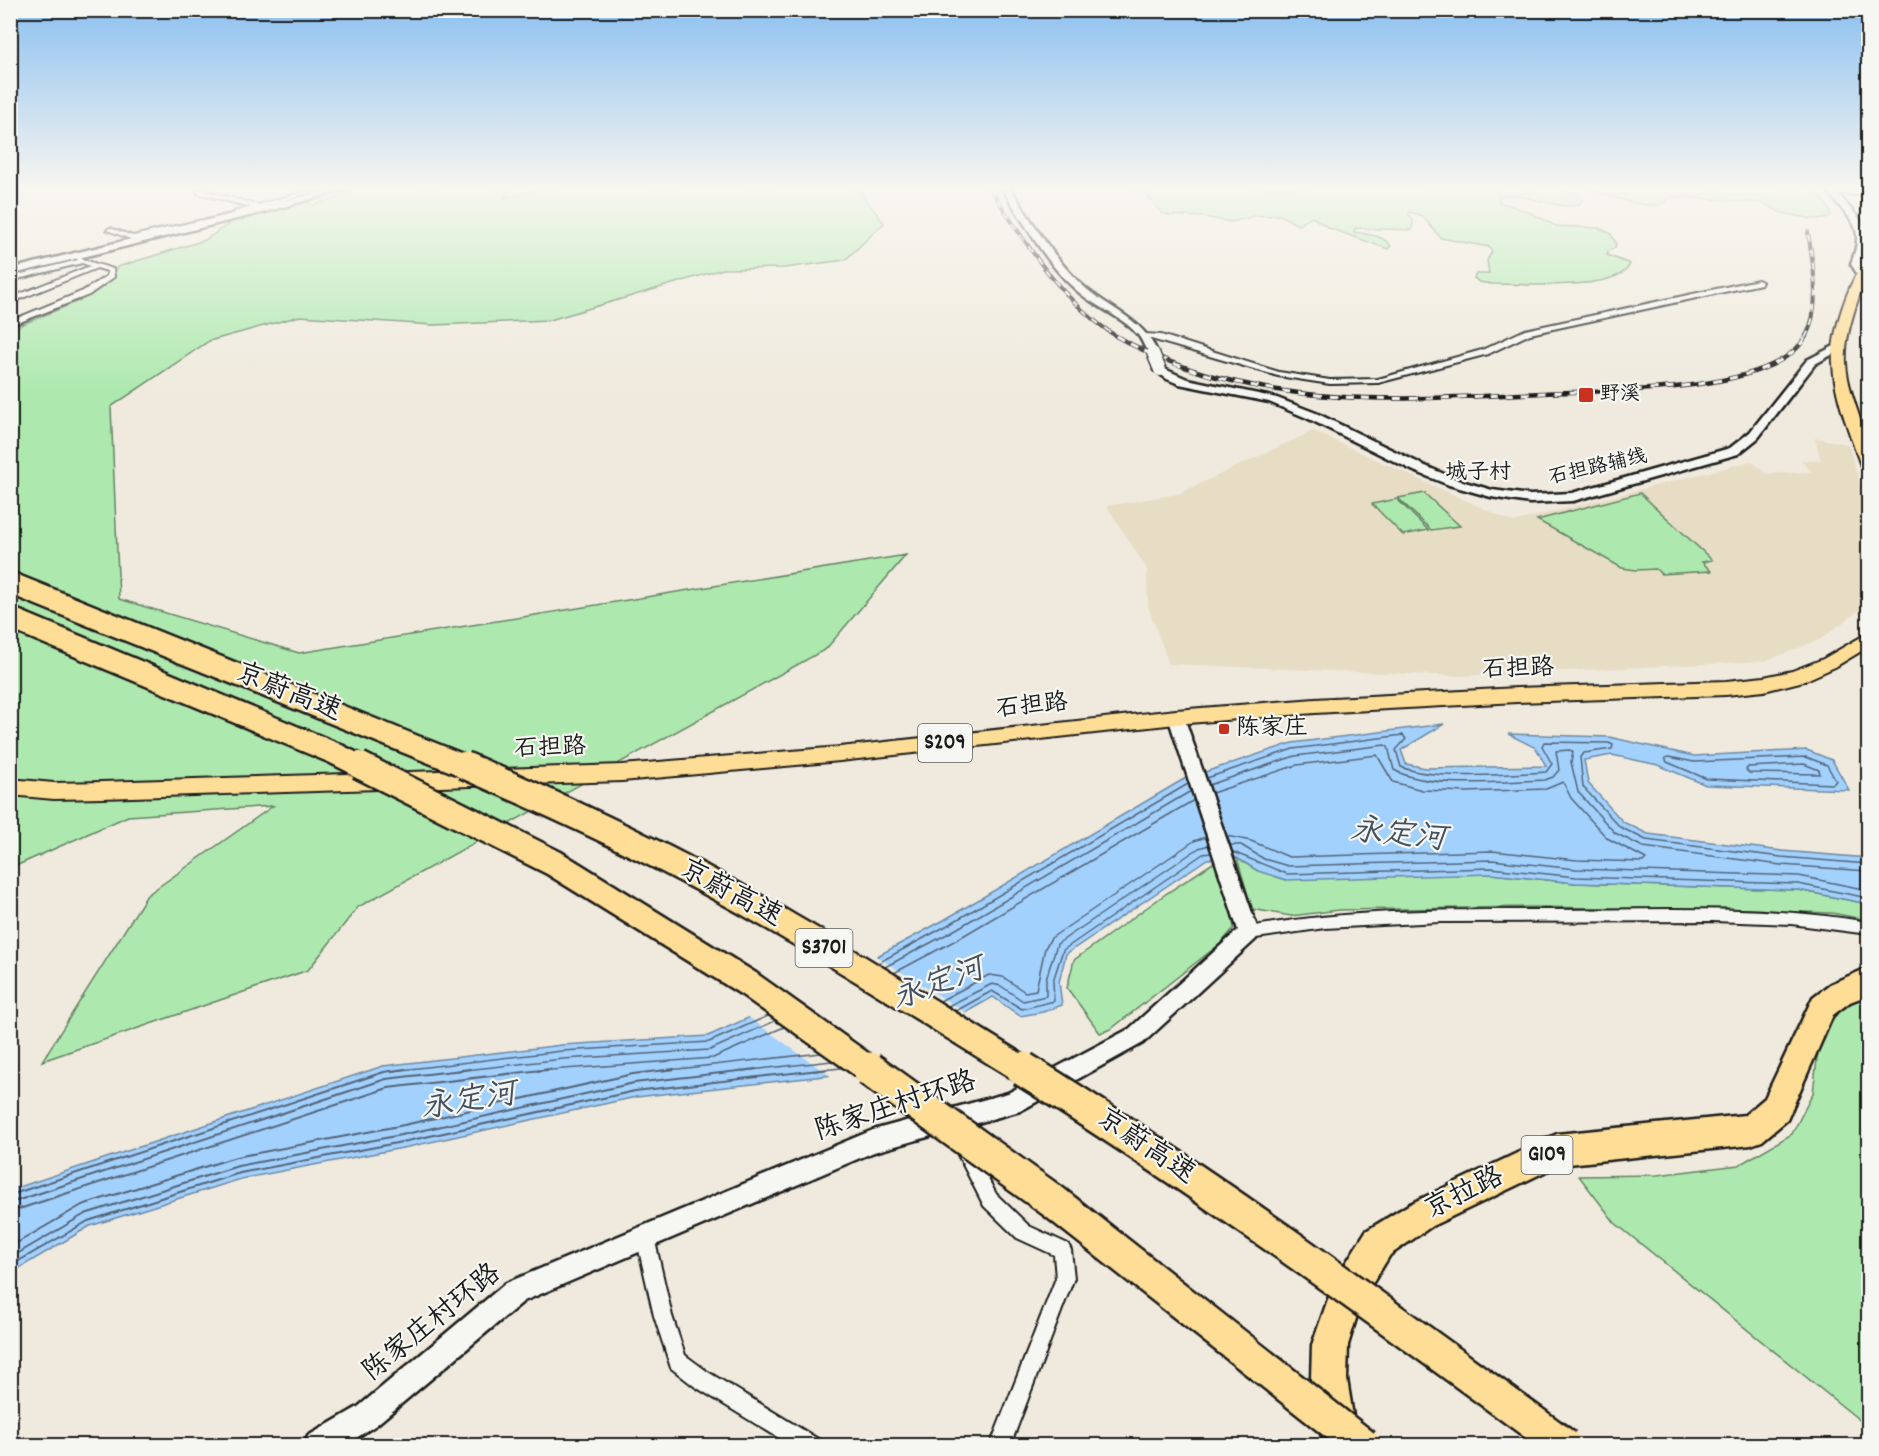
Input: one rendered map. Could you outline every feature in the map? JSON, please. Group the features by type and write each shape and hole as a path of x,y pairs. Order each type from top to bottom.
{"highway":[{"name":"京蔚高速","path":"10,583 441,755 574,814 684,869 792,928 1100,1117 1320,1267 1565,1446"},
{"name":"京蔚高速","path":"10,618 334,753 554,863 749,984 1054,1202 1364,1446"},
{"name":"京拉路","path":"1340,1446 1329,1379 1330,1345 1347,1294 1378,1243 1421,1215 1557,1150 1751,1130 1776,1109 1823,1006 1840,993 1863,983 1869,983"}],"main road":[{"path":"10,272 86,256"},
{"path":"1054,256 1075,285 1092,299 1140,329 1145,336"},
{"path":"1859,256 1856,264 1865,267 1840,346 1839,361 1844,392 1869,466"},
{"name":"石担路辅线","path":"1145,336 1160,370 1167,376 1181,381 1250,394 1289,406 1459,486 1498,497 1546,500 1594,492 1734,451 1754,435 1817,357 1840,346"},
{"name":"石担路","path":"10,787 54,791 102,790 622,773 840,754 1176,717 1315,706 1516,695 1726,688 1764,684 1797,676 1829,663 1869,639"},
{"path":"1176,717 1249,933"},
{"name":"陈家庄村环路","path":"318,1446 367,1416 515,1292 873,1141 1012,1104 1136,1036 1249,933"}],"street":[{"path":"10,279 80,258 111,270 110,278 86,293 10,324"},
{"path":"10,301 96,266"},
{"path":"1145,336 1158,337 1278,374 1330,382 1378,381 1433,368 1485,352 1528,332 1758,282"},
{"path":"1249,933 1285,925 1407,916 1758,916 1869,928"},
{"path":"949,1120 990,1200 1023,1232 1062,1250 1065,1278 1000,1446"},
{"path":"645,1237 663,1317 678,1361 701,1379 811,1446"}],"shaded area":[{"path":"1313,431 1513,522 1752,461 1766,474 1812,472 1801,460 1821,460 1815,438 1848,444 1868,511 1868,593 1861,609 1819,640 1765,661 1460,676 1169,664 1148,606 1147,569 1107,506 1178,494"}],"green space":[{"path":"153,256 849,256 845,260 784,268 723,269 550,320 433,325 300,316 209,341 111,407 119,599 299,653 906,555 826,649 358,907 308,970 42,1061 147,895 273,806 128,816 11,868 11,330 71,304 101,288 111,278 117,267"},
{"path":"1490,256 1609,256 1630,264 1623,273 1589,283 1492,284 1479,282 1474,278 1476,274 1489,274 1487,260"},
{"path":"1425,493 1460,526 1431,530 1398,498"},
{"path":"1640,493 1712,560 1702,562 1711,571 1661,574 1656,569 1622,568 1537,520"},
{"path":"1397,499 1428,530 1403,535 1372,504"},
{"path":"1237,858 1258,871 1491,874 1575,883 1798,890 1868,904 1868,920 1832,913 1530,907 1339,910 1291,916 1252,909"},
{"path":"1216,861 1228,893 1234,928 1221,943 1111,1029 1100,1033 1067,988 1074,960"},
{"path":"1868,994 1868,1427 1615,1223 1579,1176 1657,1175 1739,1165 1792,1134 1813,1093 1819,1042 1840,1009"}],"water":[{"name":"永定河","path":"1444,724 1401,750 1406,764 1426,768 1546,766 1536,748 1508,734 1609,737 1694,756 1807,750 1832,760 1849,790 1706,785 1658,765 1612,755 1584,760 1588,783 1623,822 1648,834 1782,851 1868,858 1868,904 1798,890 1575,883 1491,874 1286,880 1258,871 1237,858 1207,859 1066,954 1059,982 1062,1005 1043,1012 1020,1016 993,997 860,1072 636,1097 408,1147 241,1179 90,1226 11,1273 10,1190 383,1066 562,1045 708,1036 835,979 944,920 1184,779 1292,743"}],"pier":[{"path":"874,955 968,1014 861,1074 833,1078 747,1016 834,976"}],"railway":[{"path":"1035,256 1079,307 1117,336"},
{"path":"1806,336 1815,300 1812,256"},
{"path":"1117,336 1176,364 1240,383 1316,395 1445,398 1644,389 1725,380 1760,370 1788,356 1806,336"}],"place":[{"name":"野溪","path":"1586,395"},
{"name":"陈家庄","path":"1224,729"}],"district":[{"name":"城子村","path":"1478,473"}]}
